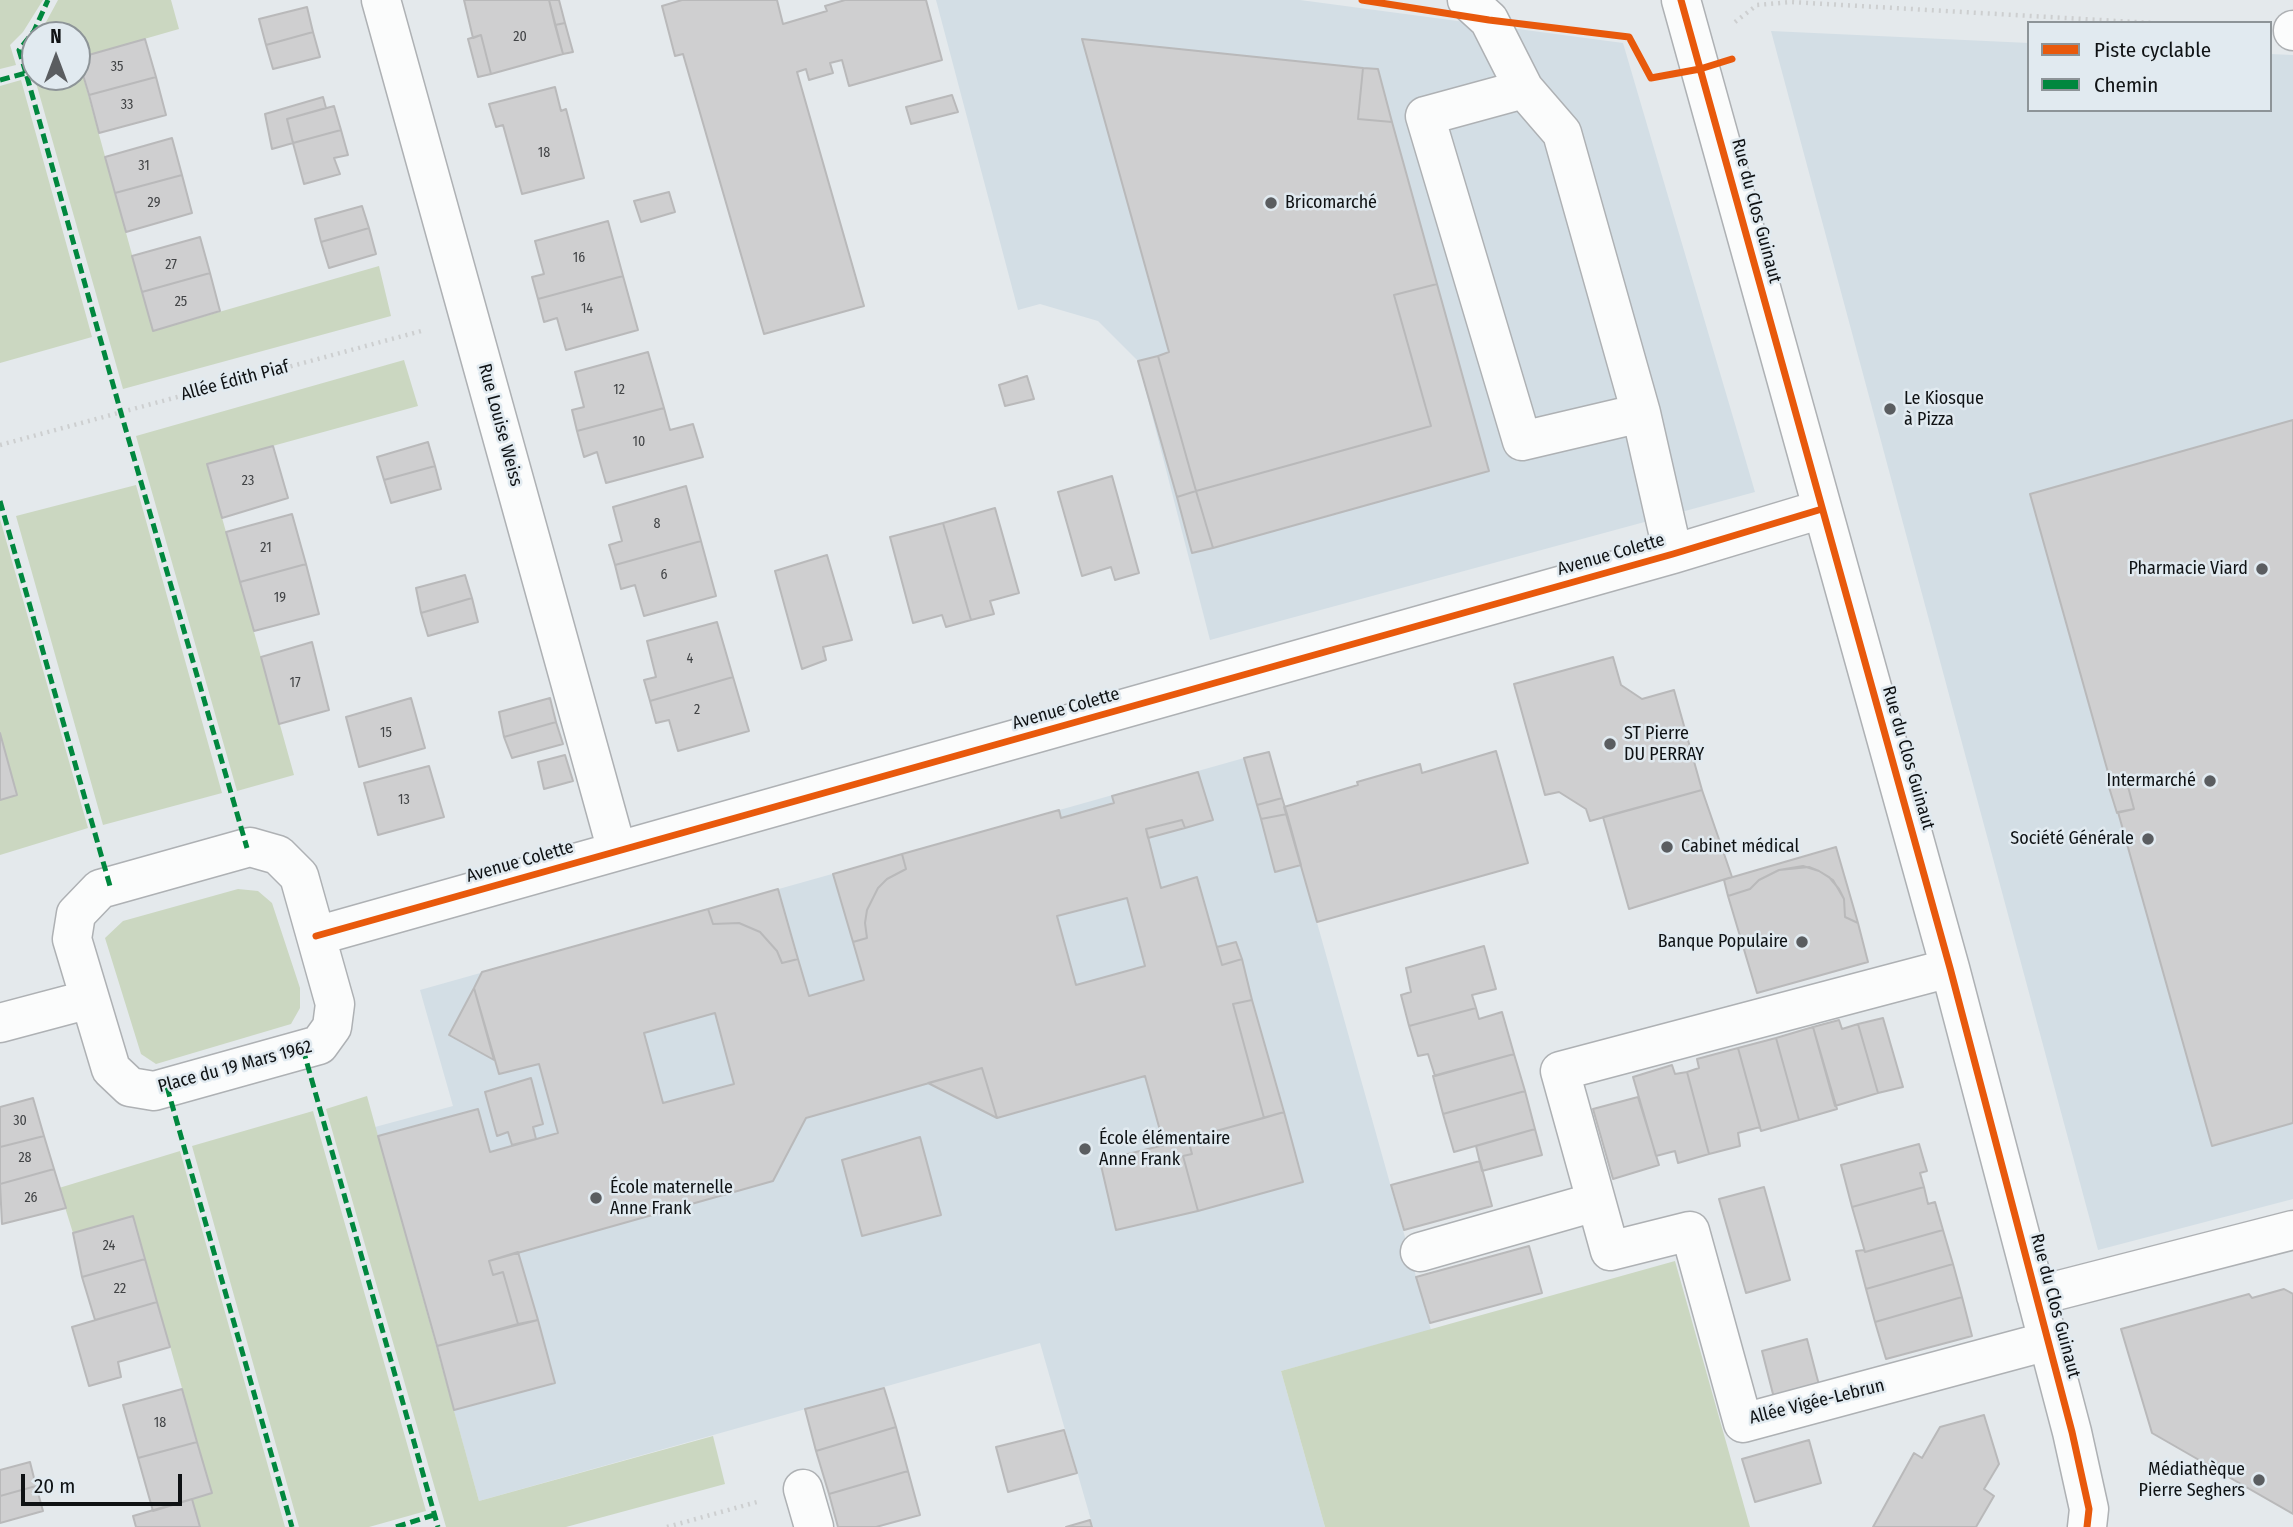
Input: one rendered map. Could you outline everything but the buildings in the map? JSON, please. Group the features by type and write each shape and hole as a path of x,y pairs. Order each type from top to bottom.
{"street":[{"name":"Rue Louise Weiss","path":"381,0 617,851"},
{"path":"1466,0 1489,20 1524,89 1562,133 1641,413 1673,554"},
{"name":"Rue du Clos Guinaut","path":"1681,0 1950,968 2048,1341 2089,1509 2087,1527"},
{"path":"1524,89 1425,116 1522,441 1641,413"},
{"name":"Avenue Colette","path":"316,936 1673,554 1822,509"},
{"name":"Place du 19 Mars 1962","path":"250,847 278,855 299,876 335,1004 332,1027 319,1045 154,1091 130,1087 111,1069 90,999 72,939 76,914 100,888 250,847"},
{"name":"Allée Vigée-Lebrun","path":"1950,968 1560,1071 1610,1251 1690,1231 1743,1423 2048,1341"},
{"path":"0,1023 90,999"},
{"path":"1420,1252 1595,1202"},
{"path":"2036,1296 2293,1230"},
{"path":"803,1489 814,1527"}],"path":[{"path":"1791,0 2118,21"},
{"path":"667,1527 803,1489"}],"shaded area":[{"path":"936,0 1300,0 1623,43 1755,492 1210,640 1138,361 1098,321 1040,304 1018,310"},
{"path":"1771,31 2027,43 2027,112 2272,112 2272,54 2293,55 2293,1199 2098,1250"},
{"name":"École élémentaire Anne Frank","path":"1269,751 1431,1330 1281,1371 1325,1527 1093,1527 1040,1343 479,1501 375,1127 453,1106 420,990"}],"green space":[{"path":"0,0 43,0 30,21 21,21 21,34 10,45 16,65 0,69"},
{"path":"58,0 171,0 179,29 91,54 91,21 47,21"},
{"path":"21,80 21,91 24,91 92,337 0,363 0,86"},
{"path":"38,91 87,91 153,331 379,266 391,316 123,389"},
{"path":"404,360 418,406 207,464 294,775 237,791 136,436"},
{"path":"136,485 222,793 103,825 16,516"},
{"path":"0,519 88,828 0,855 0,800 17,795 0,733"},
{"path":"238,889 258,891 272,903 300,988 300,1008 291,1024 156,1064 141,1054 105,938 123,921"},
{"path":"367,1096 479,1501 713,1436 725,1484 566,1527 446,1527 326,1109"},
{"path":"313,1111 426,1511 369,1527 299,1527 192,1146"},
{"path":"180,1151 285,1527 200,1527 192,1499 212,1493 133,1217 73,1233 59,1188"},
{"path":"1675,1261 1750,1527 1325,1527 1281,1371"}],"marked path":[{"path":"39,21 48,0"},
{"path":"21,47 21,57"},
{"path":"0,80 26,73 247,848"},
{"path":"0,501 110,886"},
{"path":"303,1049 438,1527"},
{"path":"167,1087 292,1527"},
{"path":"396,1527 434,1515"}],"cycle path":[{"path":"1362,0 1489,20 1629,37 1651,78 1700,69 1732,59"},
{"path":"1681,0 1950,968 2072,1432 2089,1509 2087,1527"},
{"path":"316,936 1673,554 1822,509"}],"place":[{"name":"Bricomarché","path":"1271,203"},
{"name":"Le Kiosque à Pizza","path":"1890,409"},
{"name":"Pharmacie Viard","path":"2262,569"},
{"name":"ST Pierre DU PERRAY","path":"1610,744"},
{"name":"Intermarché","path":"2210,781"},
{"name":"Société Générale","path":"2148,839"},
{"name":"Cabinet médical","path":"1667,847"},
{"name":"Banque Populaire","path":"1802,942"},
{"name":"École élémentaire Anne Frank","path":"1085,1149"},
{"name":"École maternelle Anne Frank","path":"596,1198"},
{"name":"Médiathèque Pierre Seghers","path":"2259,1480"}]}
